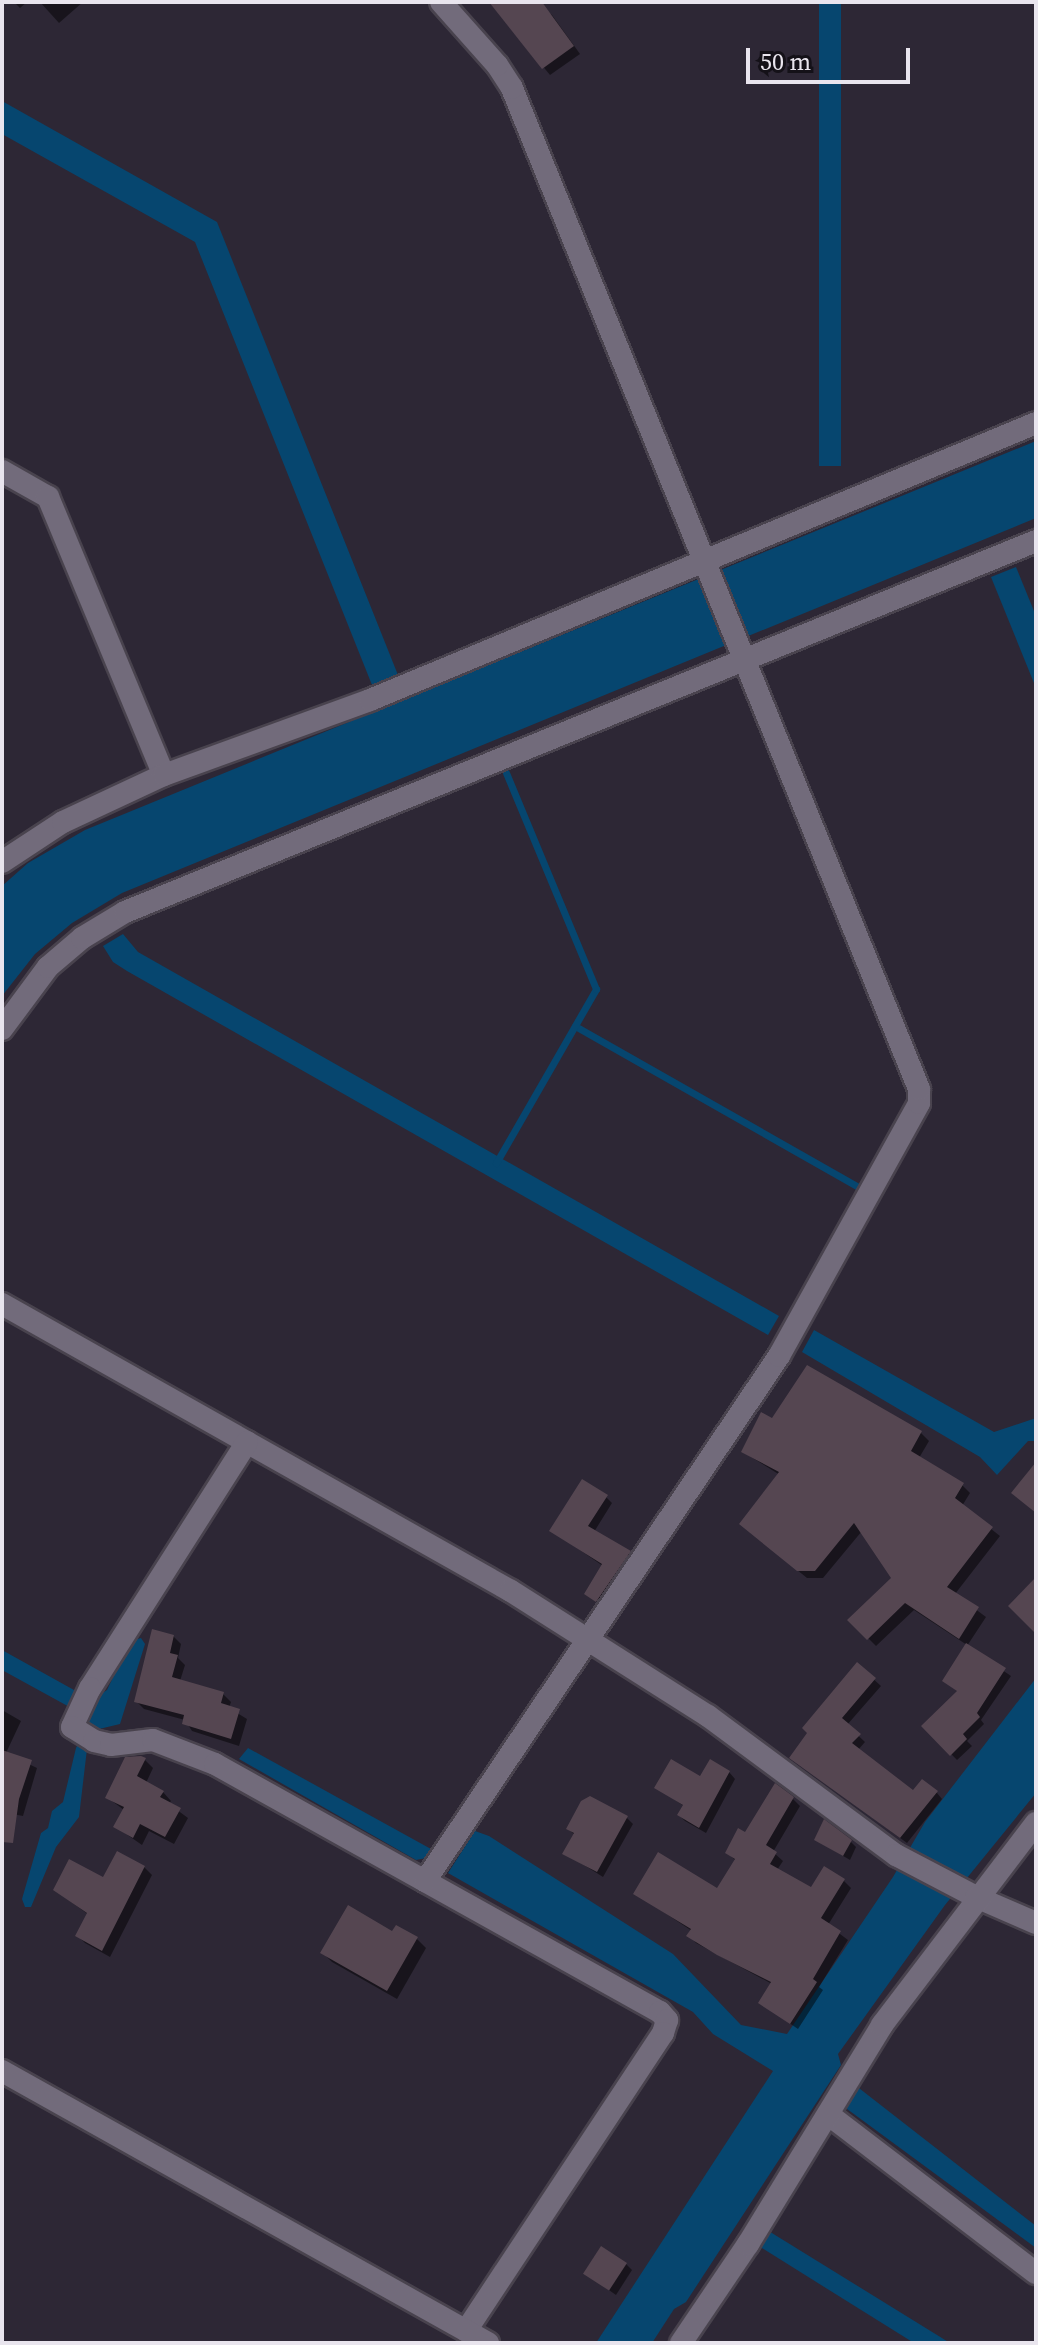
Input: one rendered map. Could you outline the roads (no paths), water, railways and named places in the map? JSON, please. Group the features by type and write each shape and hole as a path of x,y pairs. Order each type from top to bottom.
{"street":[{"path":"425,1881 779,1356 919,1103 919,1089 512,88 497,65 441,2"},
{"path":"2,862 63,822 164,775 370,700 706,564 1036,423"},
{"path":"2,471 48,497 164,775"},
{"path":"2,1029 48,967 82,938 125,912 744,655 1036,541"},
{"path":"2,1304 511,1591 720,1724 896,1855 1036,1923"},
{"path":"247,1442 90,1688 82,1731 111,1745 153,1740 215,1764 660,2012 667,2020 663,2033 466,2331"},
{"path":"681,2343 829,2115 882,2025 971,1894 1036,1823"},
{"path":"2,2071 488,2343"},
{"path":"829,2115 1036,2273"}],"water":[{"path":"819,2 841,2 841,466 819,466"},
{"path":"2,101 217,222 398,675 372,685 195,242 2,134"},
{"path":"1036,441 1036,518 122,893 72,923 35,954 2,996 2,886 28,863 85,830"},
{"path":"1016,567 1036,616 1036,688 991,577"},
{"path":"123,934 138,952 779,1316 768,1335 127,971 113,962 103,946"},
{"path":"814,1330 994,1432 1036,1418 1036,1441 1028,1441 997,1475 980,1457 802,1352"},
{"path":"141,1638 145,1644 120,1724 95,1730 87,1749 79,1817 56,1847 31,1907 25,1907 22,1899 41,1833 48,1828 52,1811 63,1802 76,1748 86,1727 84,1715 2,1670 2,1650 92,1700 107,1690 130,1641"},
{"path":"1036,1678 1036,1793 945,1905 838,2054 841,2065 686,2302 674,2309 652,2343 596,2343 773,2071 713,2034 693,2012 448,1873 475,1831 489,1836 673,1954 741,2025 787,2034 893,1877 925,1822"},
{"path":"248,1748 431,1849 426,1858 416,1860 239,1759"},
{"path":"855,2085 1036,2226 1036,2248 843,2106"},
{"path":"767,2230 950,2343 914,2343 757,2245"}],"waterway":[{"path":"496,1163 596,989 506,773"},
{"path":"575,1026 860,1188"}]}
